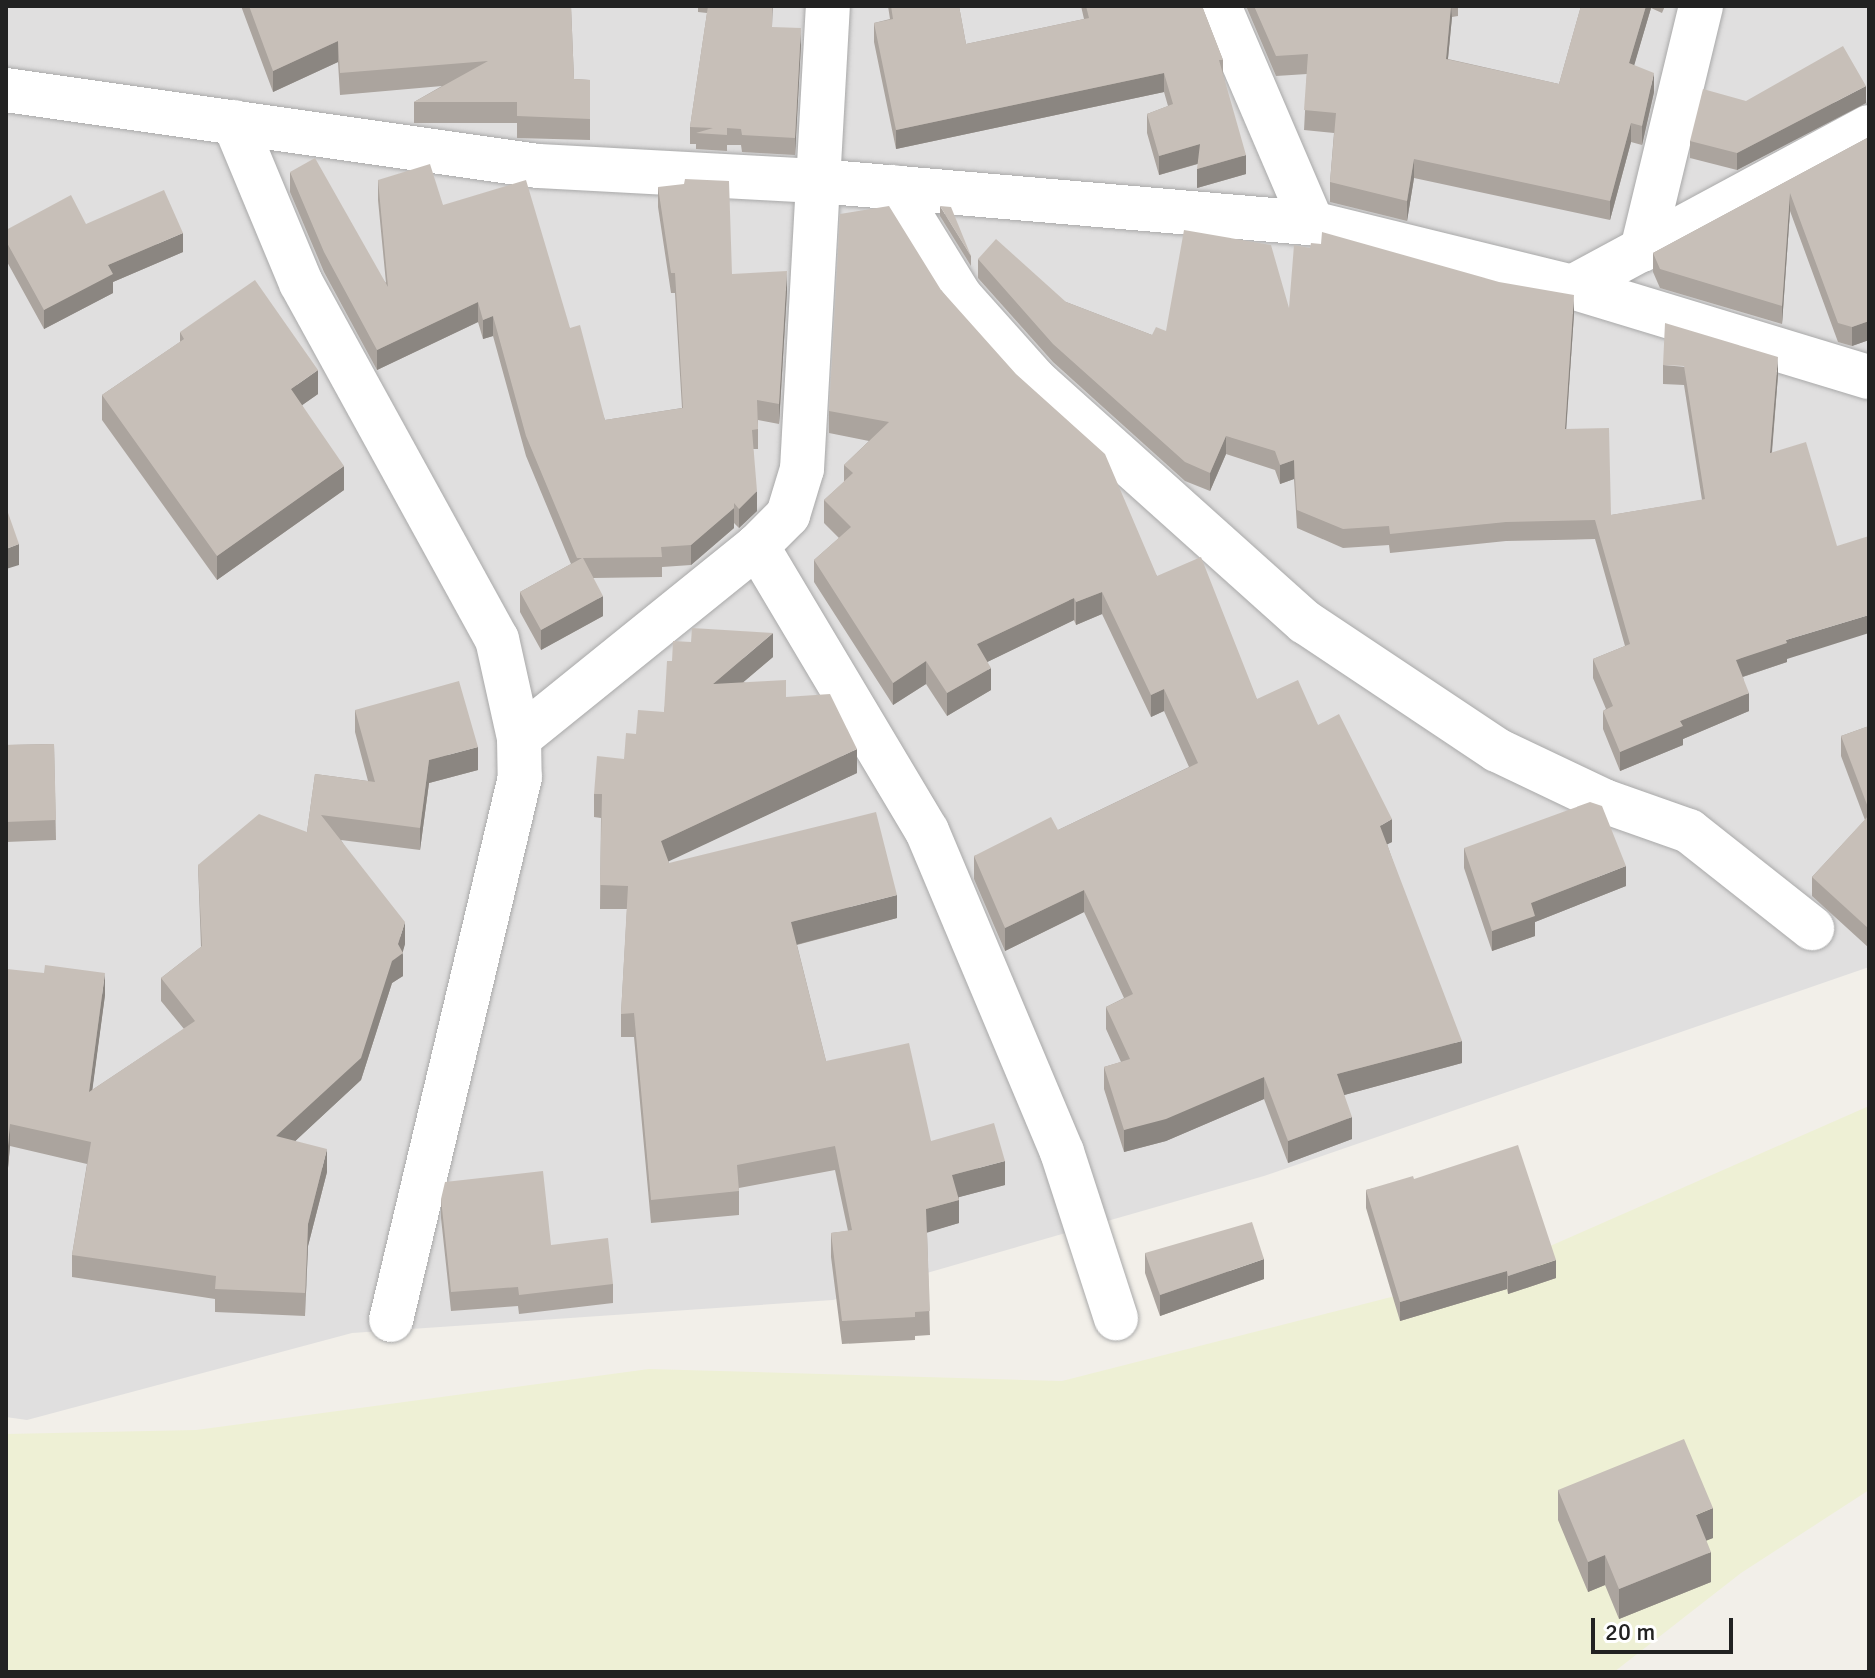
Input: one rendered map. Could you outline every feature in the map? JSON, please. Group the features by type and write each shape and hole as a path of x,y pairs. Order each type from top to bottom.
{"street":[{"path":"519,738 757,546 788,515 802,469 828,6"},
{"path":"1219,6 1312,223"},
{"path":"1642,250 1701,6"},
{"path":"6,90 538,166 818,181 1312,223 1572,287 1869,377"},
{"path":"234,122 301,283 497,639 519,738 520,777 391,1320"},
{"path":"1572,287 1869,127"},
{"path":"893,187 960,296 1035,380 1305,622 1497,750 1604,801 1689,831 1812,928"},
{"path":"757,546 927,831 1062,1152 1116,1318"}],"shaded area":[{"path":"6,6 1869,6 1869,967 1264,1176 833,1300 352,1333 27,1420 6,1417"}],"green space":[{"path":"1869,1106 1869,1490 1741,1573 1614,1672 6,1672 6,1434 196,1430 649,1369 1062,1381 1493,1271"}],"building":[{"path":"249,6 571,6 574,79 590,80 590,119 517,116 517,102 414,102 488,61 340,73 338,41 273,71"},
{"path":"708,6 772,6 772,27 801,28 795,138 742,135 741,129 727,128 727,135 696,133 713,128 690,127"},
{"path":"891,6 959,6 966,44 1089,18 1086,6 1202,6 1223,60 1219,60 1246,155 1197,169 1200,144 1159,156 1147,114 1173,104 1164,73 896,130 874,23 893,19"},
{"path":"1254,6 1451,6 1446,59 1559,84 1581,6 1646,6 1629,63 1654,73 1642,126 1631,123 1610,201 1414,159 1407,201 1330,182 1336,113 1304,110 1308,54 1276,56"},
{"path":"1843,46 1866,86 1737,153 1690,141 1703,89 1746,101"},
{"path":"1869,137 1869,321 1852,327 1838,323 1790,193 1782,306 1660,269 1653,253"},
{"path":"315,158 388,287 378,180 430,164 443,205 526,180 570,328 580,325 605,420 683,408 675,273 671,273 658,187 684,184 685,179 729,181 732,274 787,271 779,404 757,400 758,429 752,430 757,491 739,509 734,503 734,508 691,545 661,547 662,557 583,558 603,596 541,630 520,592 582,558 577,558 526,436 493,316 483,320 478,302 377,350 324,252 290,172"},
{"path":"164,190 183,233 108,265 113,274 44,310 6,241 6,230 71,195 86,224"},
{"path":"889,206 941,290 1016,374 1105,454 1157,576 1201,557 1257,699 1298,680 1318,725 1339,714 1392,819 1380,826 1462,1041 1337,1074 1352,1117 1288,1141 1264,1077 1166,1119 1124,1130 1104,1067 1130,1059 1106,1007 1133,994 1084,890 1005,928 974,856 1051,817 1058,830 1198,763 1164,689 1151,695 1102,592 1076,602 1074,598 977,644 991,668 947,693 926,661 893,683 814,560 851,527 824,500 853,473 844,465 889,422 829,411 840,214"},
{"path":"940,206 951,207 971,256"},
{"path":"1184,230 1271,245 1289,308 1294,245 1310,248 1311,243 1321,244 1322,232 1499,282 1574,295 1565,429 1609,428 1611,515 1705,499 1684,366 1663,365 1665,323 1778,357 1770,453 1806,442 1837,546 1869,536 1869,615 1786,640 1787,643 1736,660 1749,693 1680,721 1683,726 1620,752 1603,711 1613,706 1593,659 1630,644 1595,520 1506,522 1390,534 1389,526 1343,529 1297,510 1294,460 1280,465 1275,451 1226,436 1210,473 1185,462 1053,344 978,259 996,239 1066,302 1152,335 1156,327 1166,331"},
{"path":"255,280 318,370 291,389 344,466 217,556 102,395 184,339 180,332"},
{"path":"6,507 19,544 6,549"},
{"path":"692,628 773,633 713,684 786,680 786,697 830,694 857,749 661,841 669,863 876,812 897,895 791,922 826,1061 909,1043 931,1141 994,1123 1005,1161 952,1175 959,1200 926,1209 930,1311 915,1312 915,1317 842,1321 831,1233 852,1230 835,1146 737,1165 739,1191 651,1200 634,1013 621,1014 628,886 600,885 602,794 594,794 597,756 624,759 626,733 636,734 638,710 664,712 667,661 672,661 673,641 691,642"},
{"path":"459,681 478,747 429,760 420,828 321,815 405,922 398,944 403,953 392,961 361,1058 276,1136 327,1149 308,1224 305,1293 215,1289 216,1276 72,1255 91,1142 10,1124 6,1146 7,969 44,973 45,965 105,973 89,1092 195,1021 161,978 202,946 198,865 259,814 307,832 315,774 375,782 355,710"},
{"path":"1869,726 1869,810 1841,736"},
{"path":"54,744 56,820 6,822 6,745"},
{"path":"1590,802 1602,806 1626,866 1531,903 1535,916 1492,931 1464,848"},
{"path":"1869,815 1869,929 1812,877"},
{"path":"1518,1145 1556,1260 1508,1276 1507,1271 1400,1302 1366,1190 1413,1176 1414,1179"},
{"path":"543,1171 551,1245 608,1238 613,1284 519,1295 518,1287 451,1292 441,1199 445,1182"},
{"path":"1252,1222 1264,1259 1160,1295 1145,1253"},
{"path":"1684,1439 1713,1508 1696,1515 1711,1552 1619,1589 1605,1555 1588,1562 1558,1490"}]}
